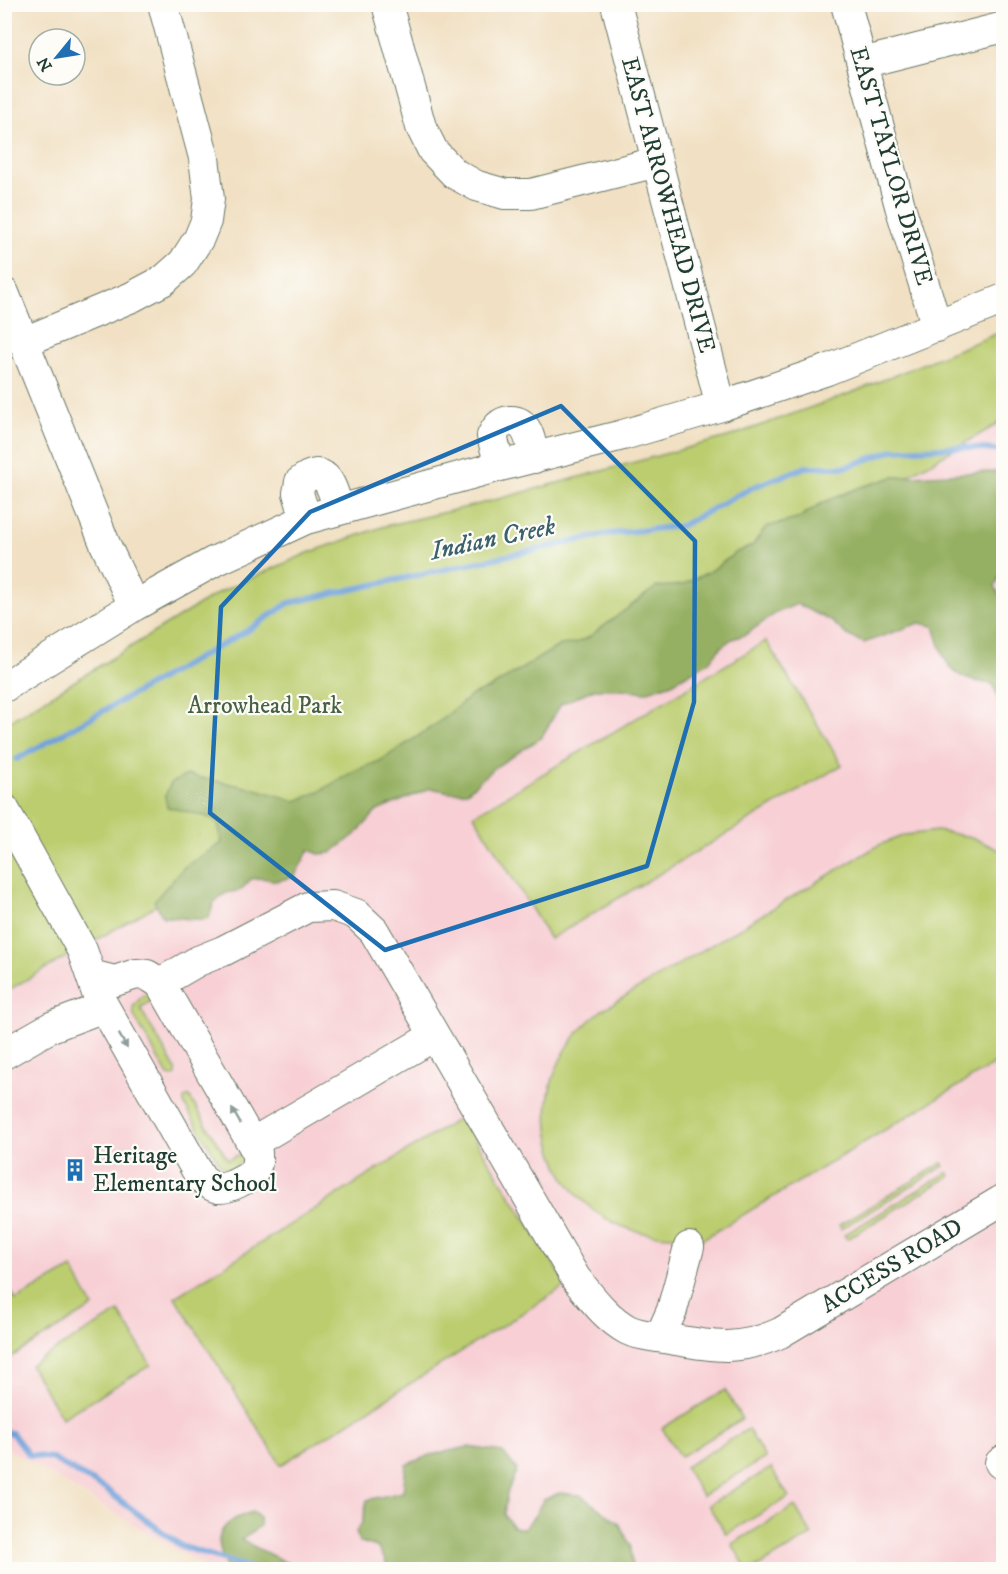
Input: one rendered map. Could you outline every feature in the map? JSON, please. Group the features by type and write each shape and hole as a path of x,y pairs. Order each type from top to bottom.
{"street":[{"path":"24,342 132,297 164,280 183,263 200,238 206,221 209,199 204,158 163,4"},
{"path":"387,4 421,127 433,151 455,174 477,186 505,194 531,194 657,162"},
{"name":"EAST ARROWHEAD DRIVE","path":"616,4 721,406"},
{"name":"EAST TAYLOR DRIVE","path":"846,4 900,206 937,327"},
{"path":"862,63 1004,27"},
{"path":"4,293 105,543 134,606"},
{"path":"4,687 134,606 213,561 306,519 623,435 721,406 827,370 1004,299"},
{"path":"500,466 492,436 504,422 514,421 523,425 528,433 534,458"},
{"path":"306,519 298,492 300,482 309,474 317,473 324,476 330,483 339,510"},
{"path":"4,809 87,963 98,996 201,1178 217,1188 228,1187 250,1175 258,1162 257,1152 160,983 147,975 136,974 116,981 87,963"},
{"name":"ACCESS ROAD","path":"160,983 198,961 223,951 308,907 333,906 356,914 374,931 576,1279 602,1311 630,1330 708,1345 728,1346 759,1342 780,1333 999,1212"},
{"path":"4,1054 51,1027 104,1007"},
{"path":"252,1143 434,1036"},
{"path":"660,1337 672,1310 689,1247"}],"highlighted area":[{"path":"561,406 695,541 694,702 647,866 385,950 210,813 221,607 310,512"}],"shaded area":[{"path":"1003,421 1003,1569 216,1570 181,1553 5,1447 4,992"}],"green space":[{"name":"Arrowhead Park","path":"1003,331 1003,421 5,992 5,724 218,593 308,553 385,526 476,505 731,436 851,393"},
{"path":"1003,471 1003,569 995,586 1003,603 1003,712 993,684 966,678 951,668 946,661 934,626 919,623 864,643 847,635 831,621 797,604 776,613 745,635 732,639 721,647 709,662 672,683 645,692 594,689 561,704 541,738 494,768 467,792 449,792 431,788 377,811 357,833 331,853 319,854 309,850 294,877 276,881 262,878 251,879 241,890 226,893 214,902 209,918 163,917 154,901 184,867 222,843 218,824 211,818 167,807 165,796 171,783 187,775 256,789 296,801 318,792 356,770 380,761 432,727 472,695 490,688 560,645 576,643 589,637 656,587 683,585 712,570 737,552 752,546 766,527 797,519 822,503 893,477"},
{"path":"766,641 842,765 550,939 474,815"},
{"path":"937,831 972,837 1003,852 1003,1059 683,1251 674,1236 630,1229 595,1211 569,1184 553,1152 547,1115 553,1078 571,1042 602,1010 879,845 905,835"},
{"path":"143,995 150,995 154,999 140,1008 176,1070 176,1075 173,1077 168,1076 134,1016 133,1007"},
{"path":"189,1096 228,1160 241,1153 243,1161 229,1169 221,1166 184,1104 184,1099"},
{"path":"461,1117 567,1285 281,1465 175,1297"},
{"path":"942,1163 944,1166 841,1229 839,1225"},
{"path":"948,1172 950,1176 847,1239 844,1235"},
{"path":"72,1268 93,1307 5,1361 5,1281 16,1300"},
{"path":"119,1312 151,1365 62,1418 30,1365"},
{"path":"725,1390 742,1419 680,1457 662,1428"},
{"path":"748,1429 765,1458 702,1496 685,1467"},
{"path":"468,1447 503,1452 517,1470 507,1493 504,1515 513,1527 524,1529 543,1500 559,1493 580,1495 619,1523 631,1547 632,1569 385,1569 386,1561 377,1547 360,1542 356,1532 362,1523 367,1500 403,1492 406,1465 430,1455"},
{"path":"771,1468 789,1497 726,1534 708,1505"},
{"path":"795,1506 812,1535 754,1569 747,1569 732,1544"},
{"path":"252,1512 259,1517 260,1526 241,1540 299,1569 226,1569 220,1547 220,1534 226,1525"}],"waterway":[{"name":"Indian Creek","path":"17,759 250,629 289,603 608,534 681,526 753,487 806,467 846,467 894,450 964,447 1004,451"},
{"path":"4,1432 12,1433 29,1455 51,1458 105,1489 181,1546 257,1570"}],"place":[{"name":"Heritage Elementary School","path":"75,1170"}]}
